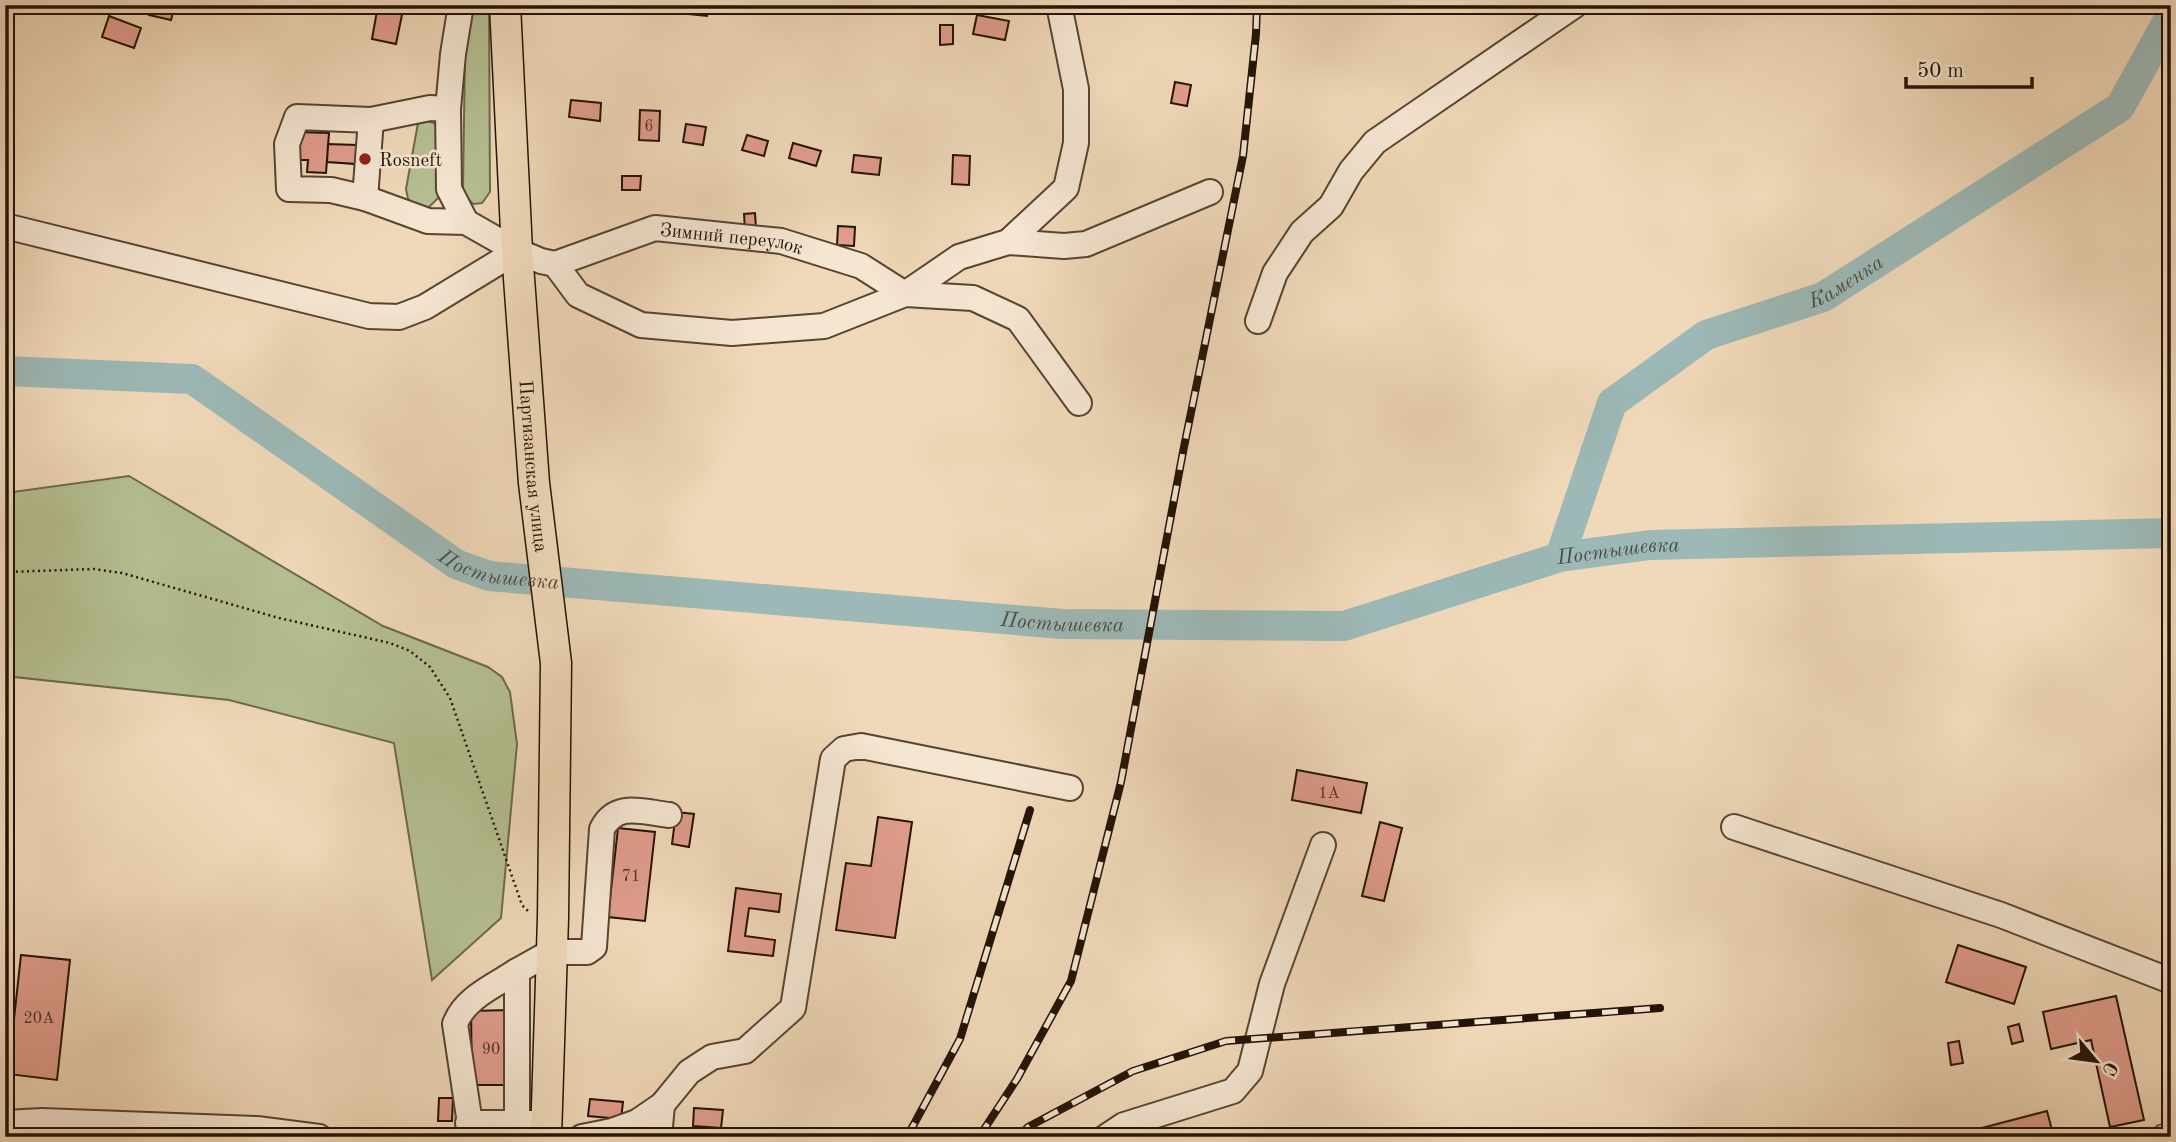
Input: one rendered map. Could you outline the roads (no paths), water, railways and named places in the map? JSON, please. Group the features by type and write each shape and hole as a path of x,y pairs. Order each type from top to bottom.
{"main road":[{"name":"Партизанская улица","path":"505,5 517,251 534,483 556,663 553,918 537,1128"}],"street":[{"path":"461,5 448,109 449,189 466,222"},
{"path":"1009,242 1066,188 1076,143 1076,89 1059,5"},
{"path":"1258,321 1275,273 1303,232 1331,206 1351,171 1375,142 1575,5"},
{"path":"448,109 430,108 371,120 297,117 286,144 289,189 331,190 365,198 428,221 466,222 517,251 555,264 578,295 641,325 732,333 824,326 905,294 959,257 1009,242 1065,246 1086,244 1210,192"},
{"path":"365,198 371,120"},
{"path":"5,226 369,316 399,317 425,307 517,251"},
{"name":"Зимний переулок","path":"555,264 654,228 780,241 861,266 905,294"},
{"path":"905,294 973,298 1017,319 1079,402"},
{"path":"582,1137 612,1131 637,1122 662,1105 689,1072 712,1057 746,1051 793,1008 833,759 844,749 861,746 1070,788"},
{"path":"517,971 537,1128 470,1130 455,1024 459,1014 465,1005 517,971 551,952 587,952 594,947 602,828 608,816 619,810 669,815"},
{"path":"1734,827 2001,915 2171,981"},
{"path":"1106,1137 1124,1125 1233,1091 1243,1082 1250,1071 1272,984 1323,845"},
{"path":"659,1137 662,1105"},
{"path":"5,1123 42,1121 257,1129 318,1137"},
{"path":"2164,1137 2171,1136"}],"waterway":[{"name":"Каменка","path":"1560,557 1612,403 1706,335 1823,297 2120,107 2171,15"},
{"name":"Постышевка","path":"5,371 192,379 456,564 489,576 1062,624 1344,626 1560,557 1650,545 2171,533"}],"railway":[{"path":"979,1137 1017,1079 1071,981 1121,782 1183,452 1243,156 1257,5"},
{"path":"907,1137 960,1039 1030,810"},
{"path":"1018,1137 1028,1127 1133,1071 1226,1041 1660,1008"}],"place":[{"name":"Rosneft","path":"365,159"}]}
